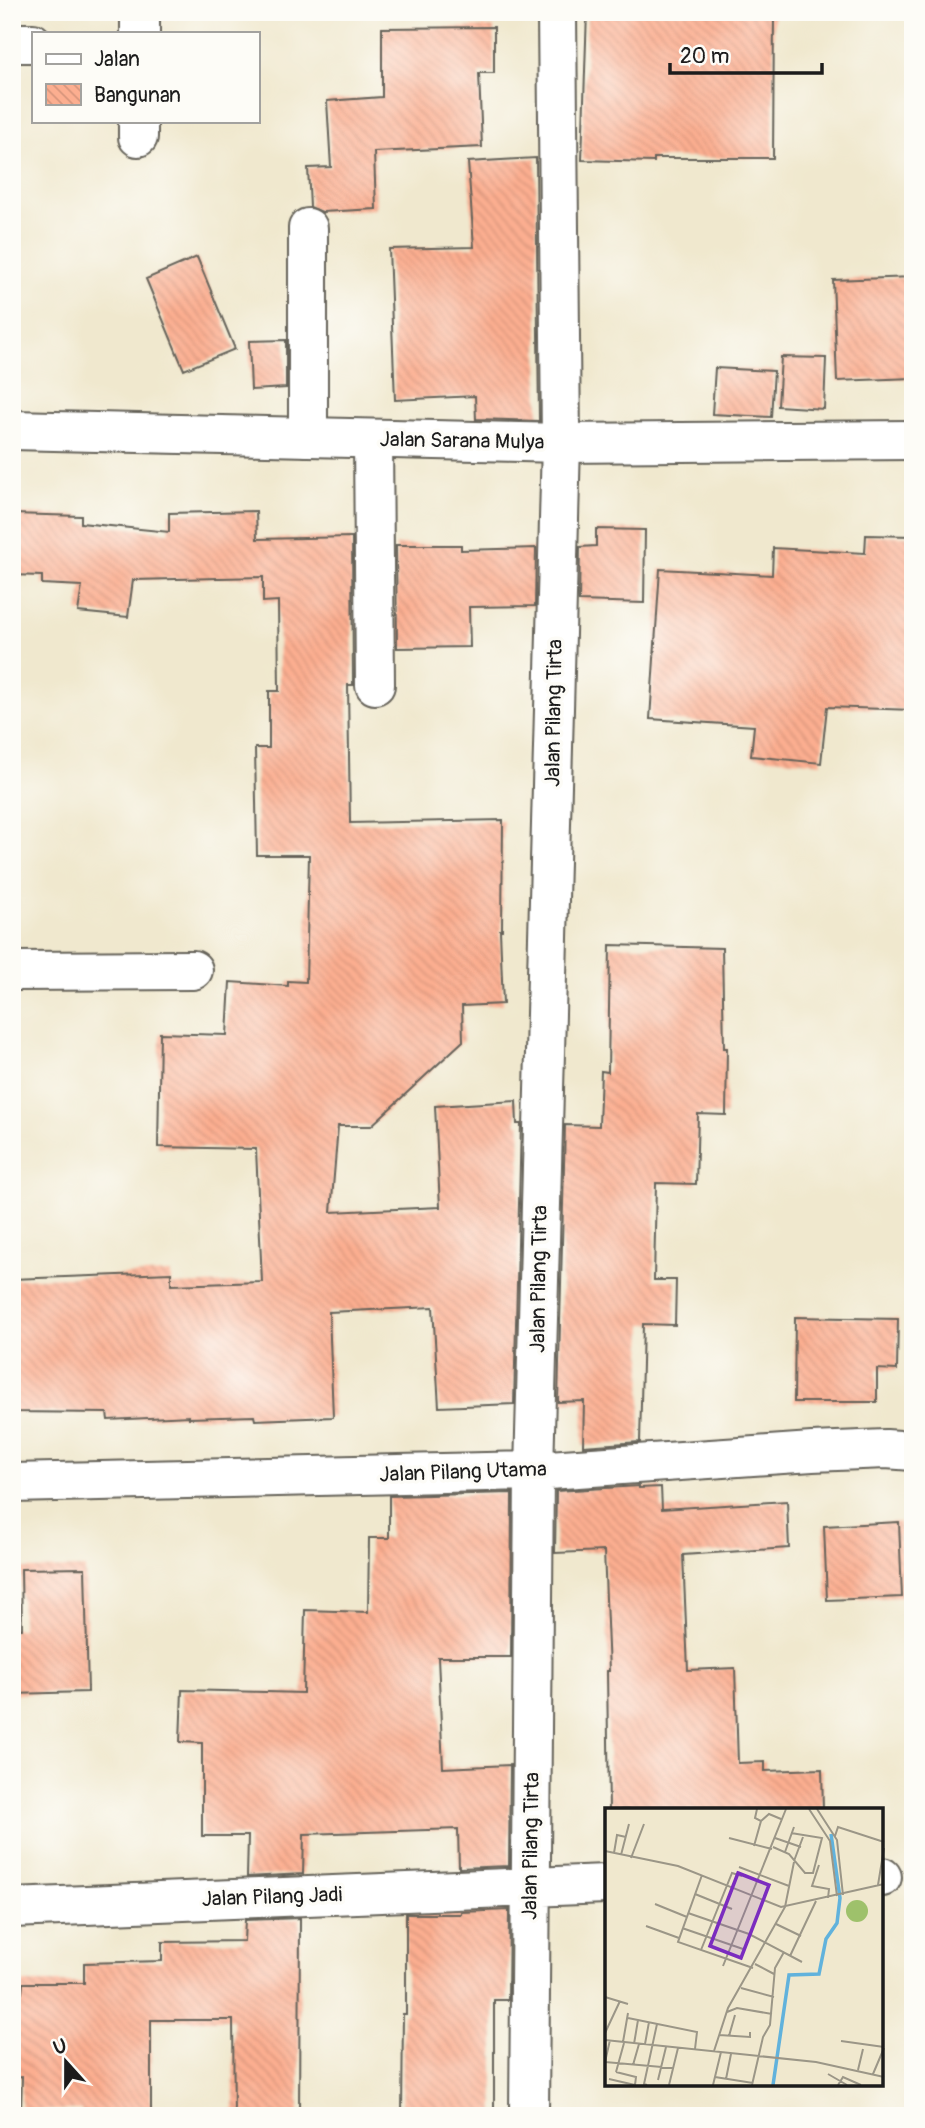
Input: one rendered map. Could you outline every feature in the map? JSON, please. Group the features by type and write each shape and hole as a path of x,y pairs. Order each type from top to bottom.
{"street":[{"path":"140,12 140,32"},
{"name":"Jalan Pilang Tirta","path":"529,2116 529,1938 533,1886 534,1471 561,443 556,12"},
{"path":"12,43 32,43"},
{"path":"308,228 308,437"},
{"name":"Jalan Sarana Mulya","path":"12,430 561,443 913,440"},
{"path":"373,439 375,685"},
{"path":"12,971 193,970"},
{"name":"Jalan Pilang Utama","path":"12,1483 534,1471 812,1452 886,1449 913,1451"},
{"name":"Jalan Pilang Jadi","path":"12,1908 605,1884"}],"building":[{"path":"587,12 774,12 773,158 654,158 654,162 582,160"},
{"path":"494,27 494,73 479,73 482,147 374,152 376,209 322,212 310,207 308,168 331,167 327,101 382,97 382,28"},
{"path":"536,158 539,421 476,419 475,396 395,400 389,249 474,247 468,162"},
{"path":"197,257 235,349 184,370 146,279"},
{"path":"913,277 913,378 837,381 833,280"},
{"path":"286,340 286,388 251,390 249,341"},
{"path":"781,357 826,358 824,409 778,406"},
{"path":"715,368 774,371 771,417 712,414"},
{"path":"256,511 257,539 352,537 353,685 348,685 350,823 503,820 500,930 503,1004 462,1006 463,1041 371,1126 338,1126 331,1212 440,1207 435,1106 516,1101 517,1124 521,1124 514,1404 439,1407 433,1307 329,1312 333,1417 255,1420 254,1416 189,1416 108,1420 107,1413 12,1412 12,1279 171,1273 171,1285 262,1282 256,1149 158,1147 160,1033 227,1035 230,982 288,986 288,981 306,982 309,855 257,855 255,748 269,748 269,691 279,691 278,601 263,602 263,577 133,580 128,617 78,612 82,586 42,584 42,576 12,575 12,514 81,516 81,523 169,532 169,513"},
{"path":"596,529 645,530 644,603 579,601 580,547 596,546"},
{"path":"866,535 913,536 913,710 827,707 821,763 751,756 754,726 650,719 660,569 772,575 773,548 865,553"},
{"path":"396,545 461,545 461,550 536,548 535,606 469,607 470,647 397,648"},
{"path":"610,945 722,948 724,1048 727,1048 726,1115 698,1114 696,1184 656,1183 654,1280 676,1280 675,1325 643,1324 640,1442 583,1446 584,1401 558,1402 565,1125 599,1126 601,1071 608,1072"},
{"path":"795,1317 898,1319 897,1370 877,1369 877,1402 794,1402"},
{"path":"661,1487 662,1509 787,1501 789,1548 683,1555 688,1670 735,1668 738,1763 765,1762 765,1771 822,1769 823,1808 609,1808 609,1671 604,1551 555,1553 556,1491"},
{"path":"512,1493 511,1657 438,1657 443,1768 510,1765 509,1866 459,1868 458,1829 304,1834 303,1874 247,1877 248,1836 202,1836 202,1743 180,1742 182,1690 303,1693 305,1610 368,1612 369,1538 389,1538 389,1496"},
{"path":"899,1522 902,1597 827,1600 824,1526"},
{"path":"85,1568 88,1692 12,1694 12,1629 22,1629 21,1569"},
{"path":"509,1910 508,2000 494,2000 494,2116 402,2116 406,1914 461,1914"},
{"path":"300,1918 299,2116 234,2116 233,2020 151,2020 151,2116 81,2116 81,2110 21,2111 22,2077 12,2078 12,1993 22,1993 23,1983 84,1983 84,1963 162,1961 162,1942 244,1941 245,1920"}]}
